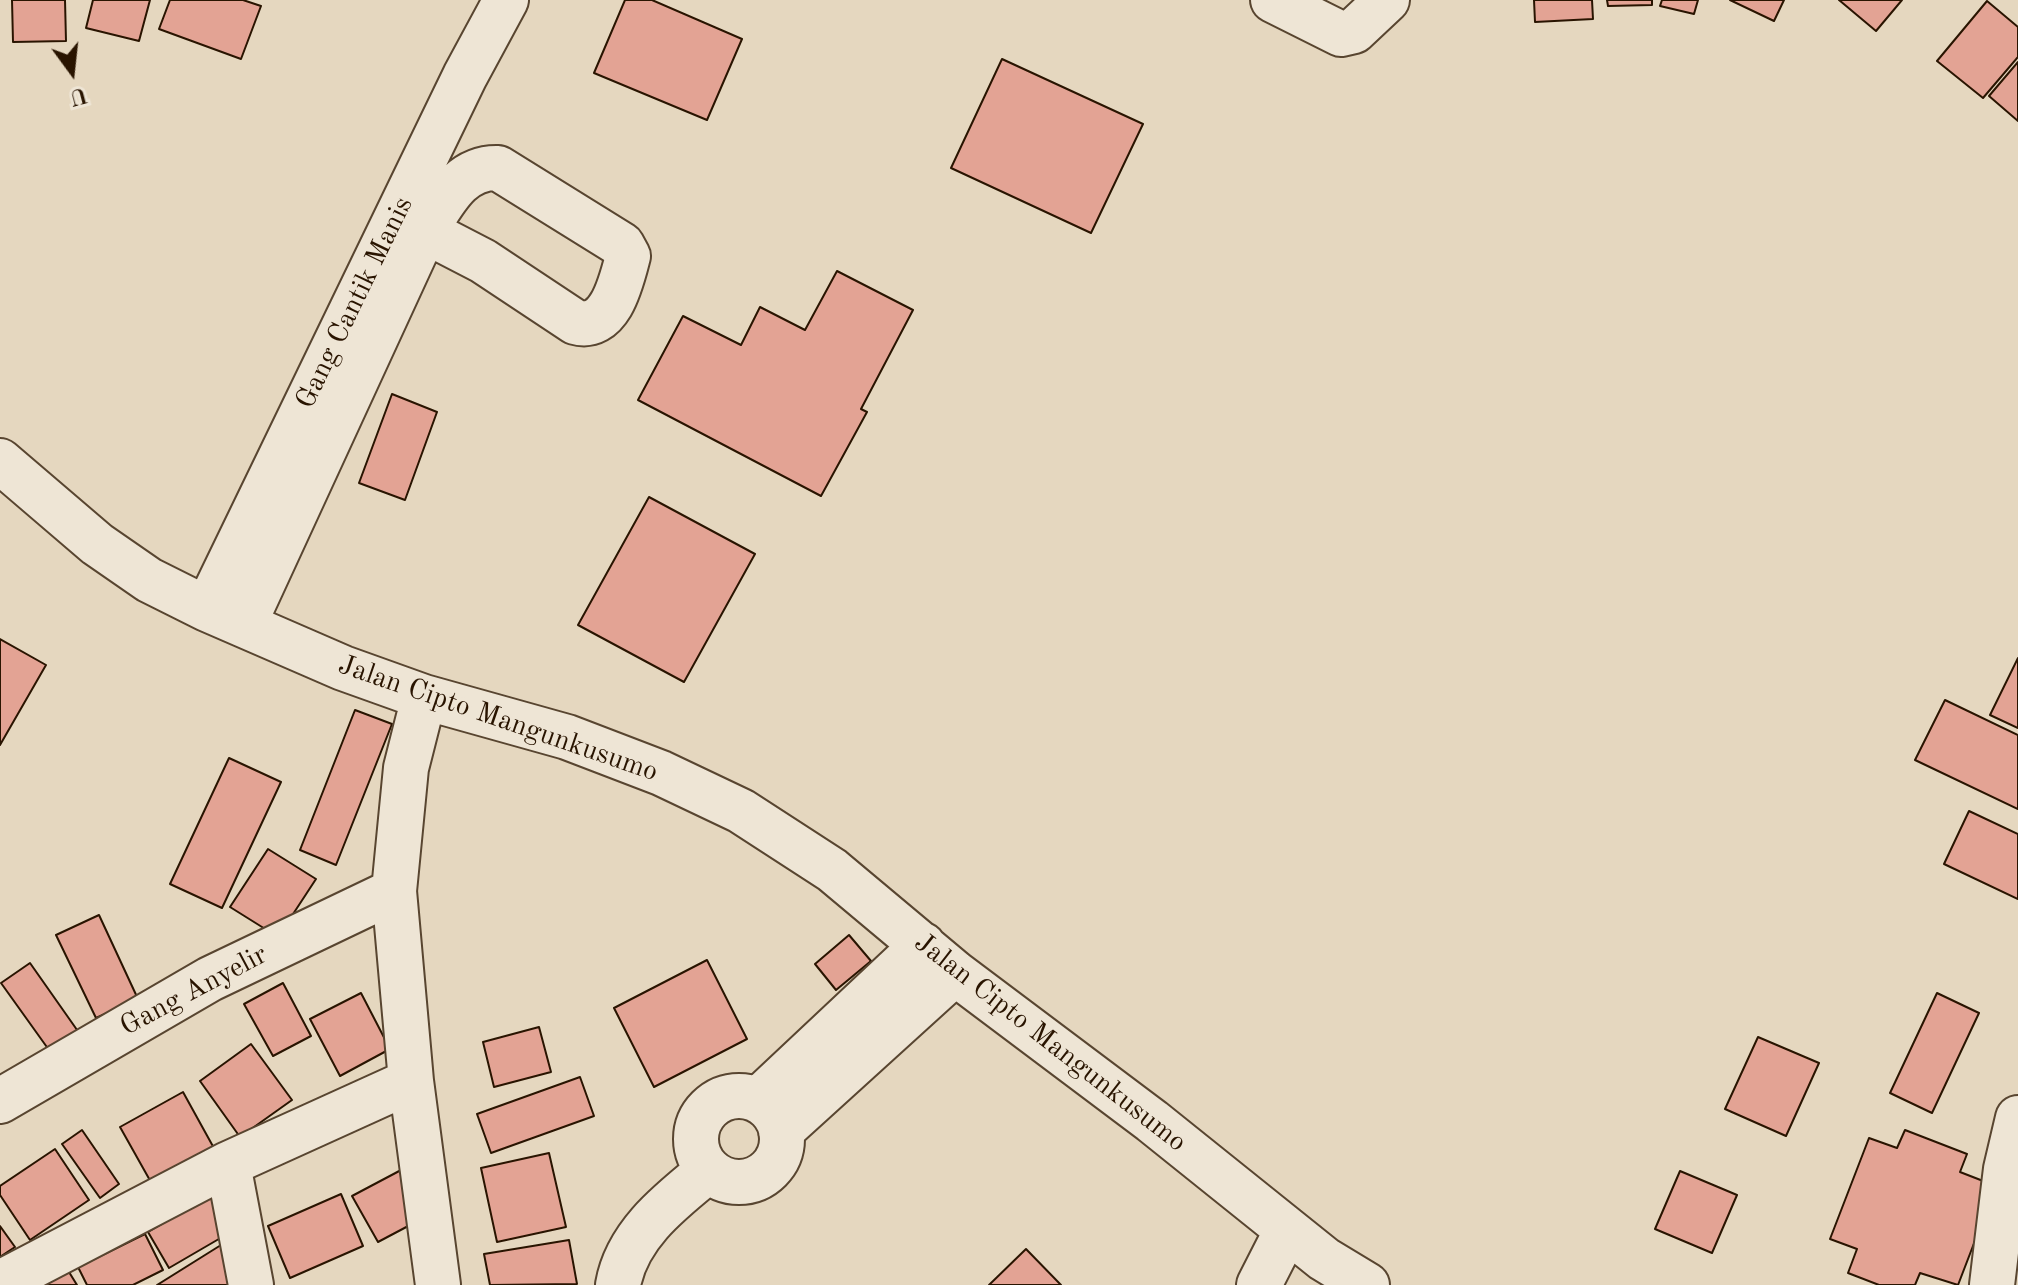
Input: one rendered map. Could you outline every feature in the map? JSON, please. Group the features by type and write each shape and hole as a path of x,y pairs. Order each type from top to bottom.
{"street":[{"name":"Gang Cantik Manis","path":"226,616 465,76 506,0"},
{"path":"1273,0 1341,34 1354,31 1387,0"},
{"path":"226,616 425,231"},
{"name":"Jalan Cipto Mangunkusumo","path":"0,461 97,544 149,580 343,668 424,697 567,737 661,773 741,811 832,870 939,959 1152,1121 1324,1259 1367,1285"},
{"path":"424,697 406,768 394,891 411,1081 438,1285"},
{"name":"Gang Anyelir","path":"0,1101 210,979 394,891"},
{"path":"770,1116 939,959"},
{"path":"12,1281 228,1164 411,1081"},
{"path":"732,1096 770,1116 778,1158 759,1177 733,1182 709,1170 696,1146 696,1133 707,1109 732,1096"},
{"path":"1992,1285 2006,1169 2018,1118"},
{"path":"228,1164 251,1285"},
{"path":"618,1285 628,1257 655,1214 709,1170"},
{"path":"1259,1285 1287,1230"}],"building":[{"path":"12,0 65,0 66,41 13,42"},
{"path":"93,0 150,0 139,41 86,28"},
{"path":"170,0 243,0 261,6 241,59 159,29"},
{"path":"625,0 652,0 742,39 707,120 594,73"},
{"path":"1534,0 1592,0 1593,19 1535,22"},
{"path":"1607,0 1652,0 1652,5 1608,6"},
{"path":"1662,0 1698,0 1694,14 1660,6"},
{"path":"1730,0 1784,0 1774,21"},
{"path":"1839,0 1902,0 1876,31"},
{"path":"1987,1 2018,27 2018,57 1983,98 1937,61"},
{"path":"1002,59 1143,124 1091,233 951,168"},
{"path":"2018,62 2018,121 1989,96"},
{"path":"837,271 913,310 861,409 867,412 821,496 638,400 683,316 741,345 760,307 805,330"},
{"path":"392,394 437,412 405,500 359,483"},
{"path":"649,497 755,554 684,682 578,625"},
{"path":"0,639 46,665 0,745"},
{"path":"2018,658 2018,728 1990,715"},
{"path":"1945,700 2018,735 2018,809 1915,760"},
{"path":"355,710 392,724 336,865 300,850"},
{"path":"229,758 281,782 222,908 170,884"},
{"path":"1969,811 2018,834 2018,899 1944,864"},
{"path":"268,849 316,879 278,937 230,907"},
{"path":"99,915 138,999 96,1018 56,935"},
{"path":"849,935 871,961 836,990 815,964"},
{"path":"707,960 747,1039 654,1087 614,1008"},
{"path":"30,963 82,1037 54,1057 1,983"},
{"path":"283,983 311,1036 273,1056 244,1004"},
{"path":"361,993 390,1049 340,1076 310,1019"},
{"path":"1937,993 1979,1013 1932,1113 1890,1093"},
{"path":"539,1027 551,1072 494,1087 483,1042"},
{"path":"1758,1037 1819,1063 1786,1136 1725,1109"},
{"path":"251,1044 292,1100 240,1137 200,1081"},
{"path":"580,1077 594,1116 491,1153 477,1114"},
{"path":"183,1092 215,1150 152,1184 120,1127"},
{"path":"82,1130 119,1184 100,1198 62,1144"},
{"path":"1905,1130 1967,1154 1960,1172 1996,1186 1958,1285 1920,1273 1915,1285 1879,1285 1848,1273 1857,1249 1830,1239 1869,1138 1897,1148"},
{"path":"55,1149 89,1200 30,1240 0,1195 0,1186"},
{"path":"549,1153 566,1227 497,1242 481,1168"},
{"path":"403,1169 429,1215 378,1242 352,1196"},
{"path":"1680,1171 1737,1195 1712,1253 1655,1229"},
{"path":"215,1193 236,1229 169,1268 148,1232"},
{"path":"341,1194 363,1246 290,1278 268,1226"},
{"path":"0,1226 15,1247 0,1257"},
{"path":"145,1234 163,1270 133,1285 87,1285 78,1267"},
{"path":"569,1240 577,1284 490,1285 484,1254"},
{"path":"221,1245 247,1285 157,1285"},
{"path":"1026,1249 1061,1285 989,1285"},
{"path":"61,1259 77,1285 34,1285"}]}
